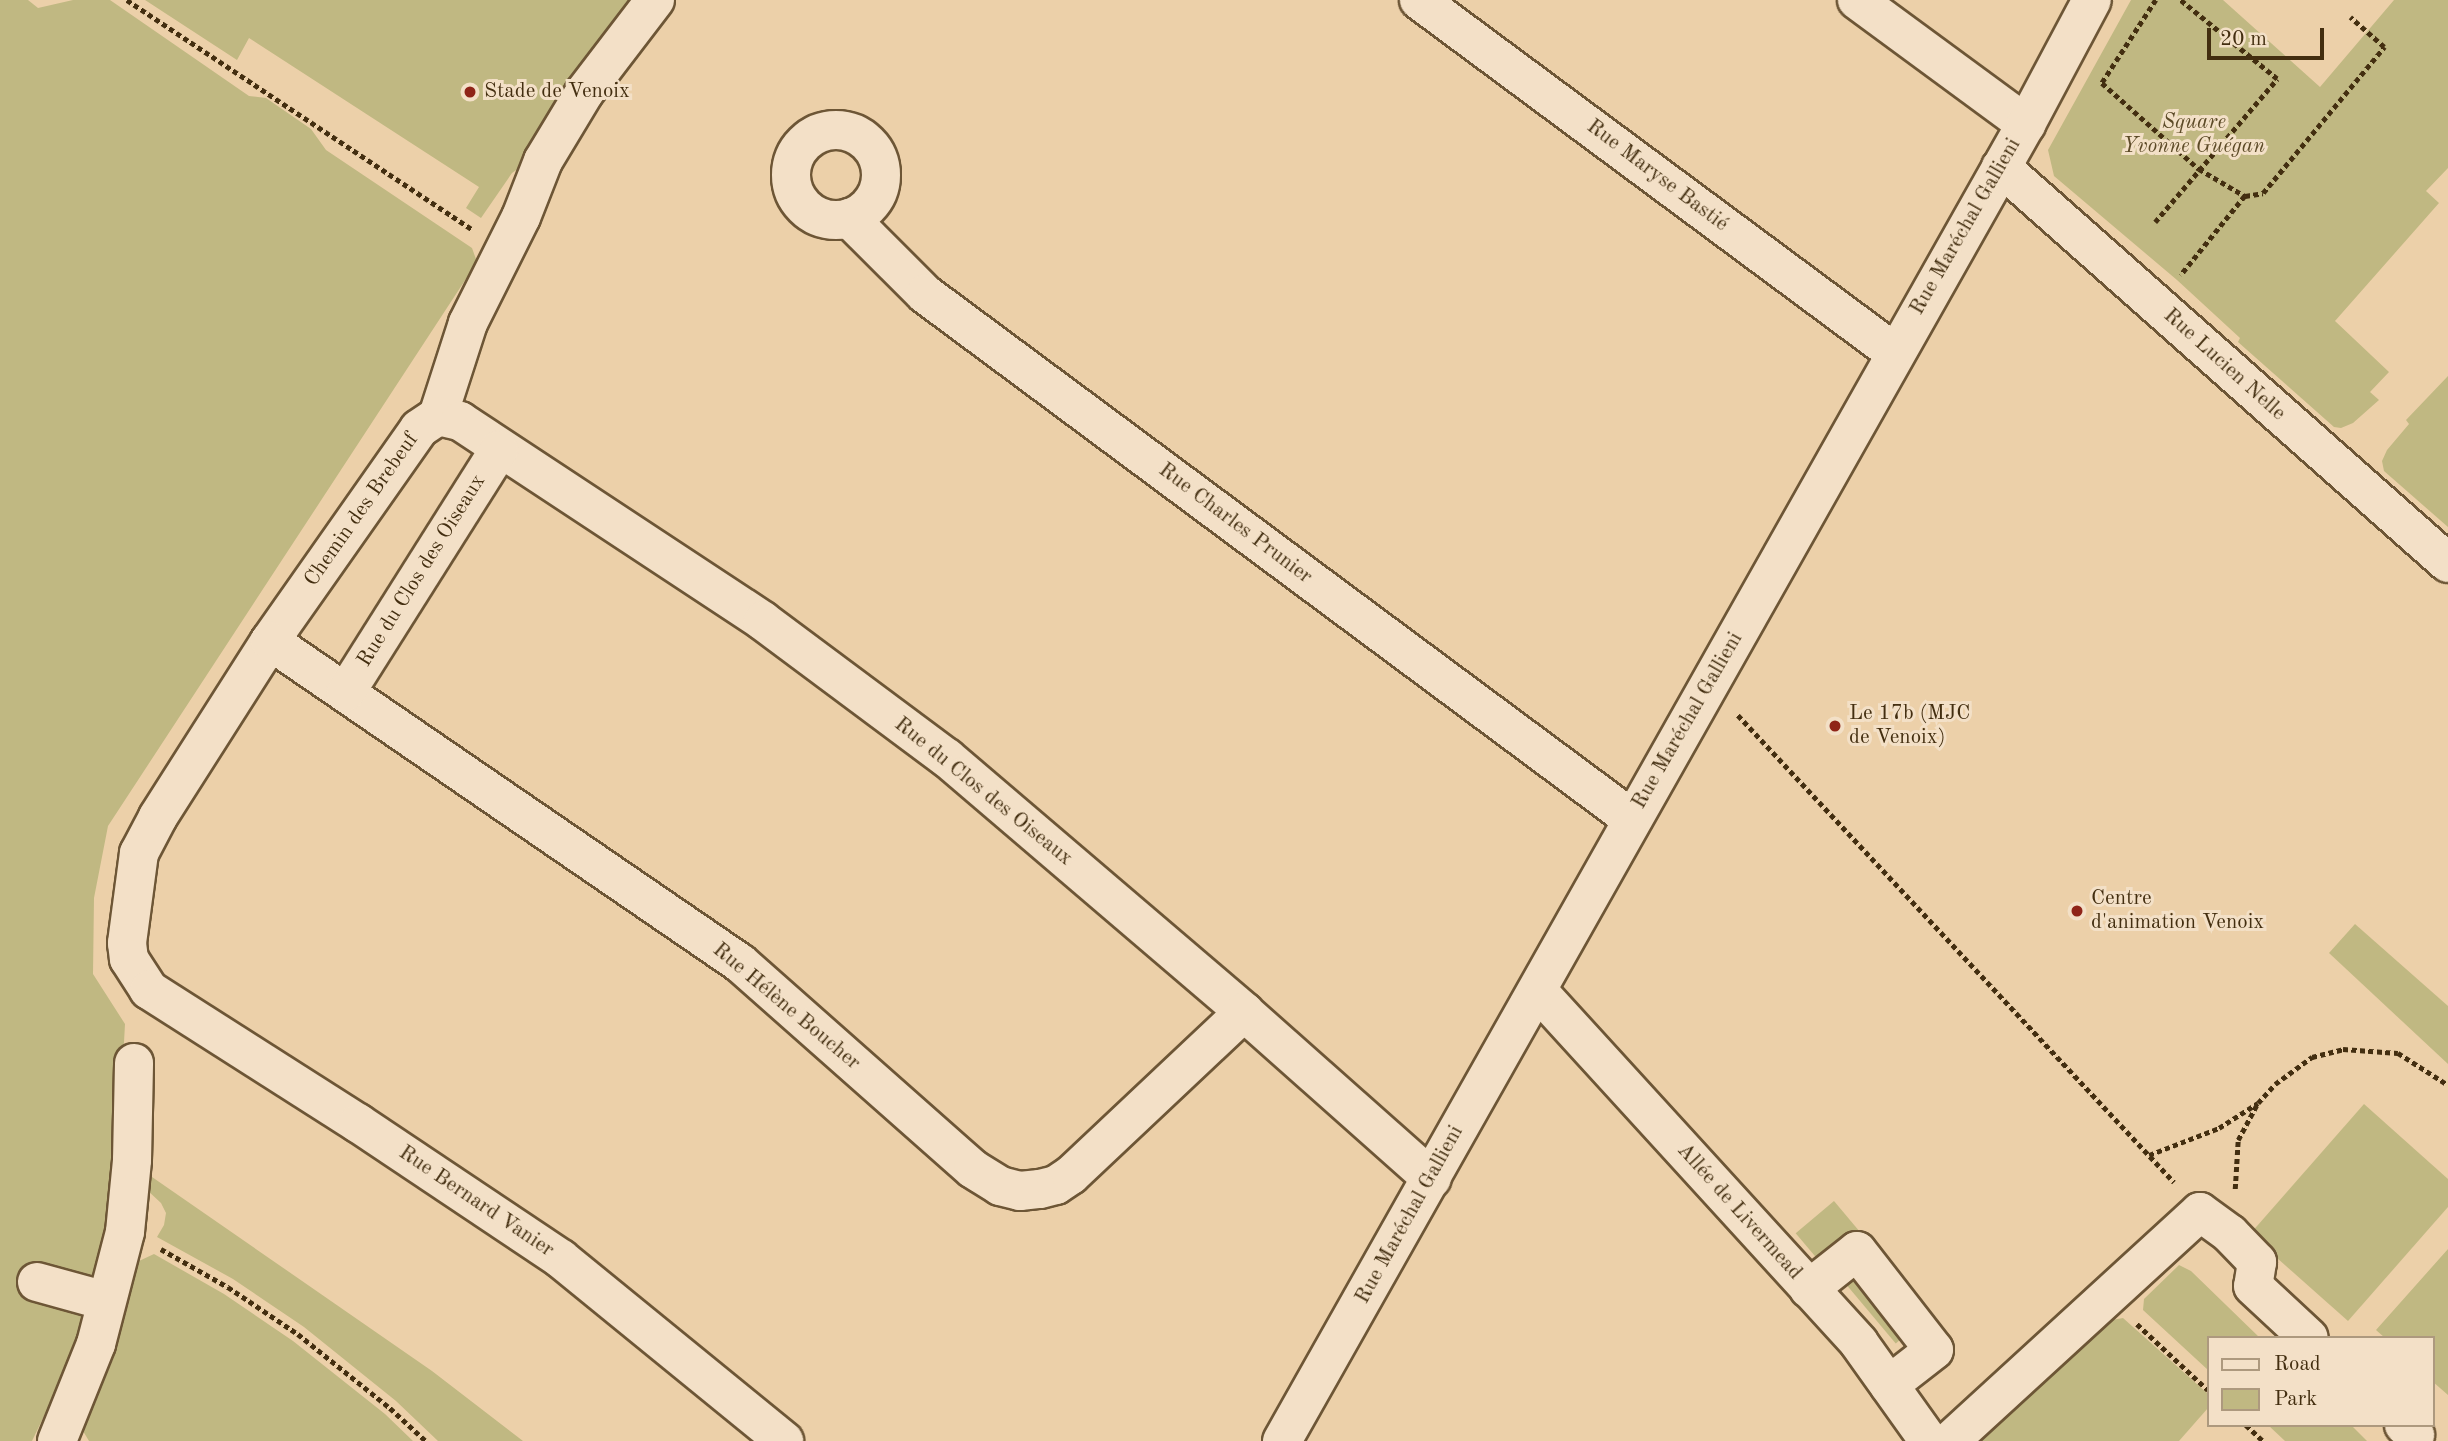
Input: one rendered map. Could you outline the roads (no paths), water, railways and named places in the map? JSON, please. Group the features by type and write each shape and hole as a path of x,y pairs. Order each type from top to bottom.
{"street":[{"name":"Chemin des Brebeuf","path":"149,990 129,959 127,943 139,853 158,817 270,640 419,429 438,416 468,323 502,249 521,217 543,162 577,104 655,0"},
{"name":"Rue Maryse Bastié","path":"1419,0 1895,353"},
{"path":"1857,0 2026,124"},
{"name":"Rue Maréchal Gallieni","path":"1282,1441 2026,124 2092,0"},
{"name":"Rue Lucien Nelle","path":"2001,167 2448,563"},
{"name":"Rue Charles Prunier","path":"849,218 925,294 1632,819"},
{"name":"Rue du Clos des Oiseaux","path":"438,416 460,421 499,450 763,621 947,758 1244,1012 1432,1179"},
{"name":"Rue du Clos des Oiseaux","path":"346,692 499,450"},
{"name":"Rue Hélène Boucher","path":"270,640 740,963 973,1169 1000,1186 1020,1191 1040,1189 1056,1185 1071,1175 1244,1012"},
{"name":"Rue Bernard Vanier","path":"149,990 358,1123 561,1259 784,1441"},
{"name":"Allée de Livermead","path":"1538,991 1860,1343 1929,1441"},
{"path":"57,1441 96,1344 125,1232 132,1160 134,1063"},
{"path":"1950,1441 2107,1296 2208,1217 2257,1262 2253,1286 2307,1336"},
{"path":"1809,1289 1857,1251 1934,1350 1889,1385"},
{"path":"37,1282 106,1301"}],"place":[{"name":"Stade de Venoix","path":"470,92"},
{"name":"Le 17b (MJC de Venoix)","path":"1835,726"},
{"name":"Centre d'animation Venoix","path":"2077,911"}],"park label":[{"name":"Square Yvonne Guégan","path":"2194,135"}]}
